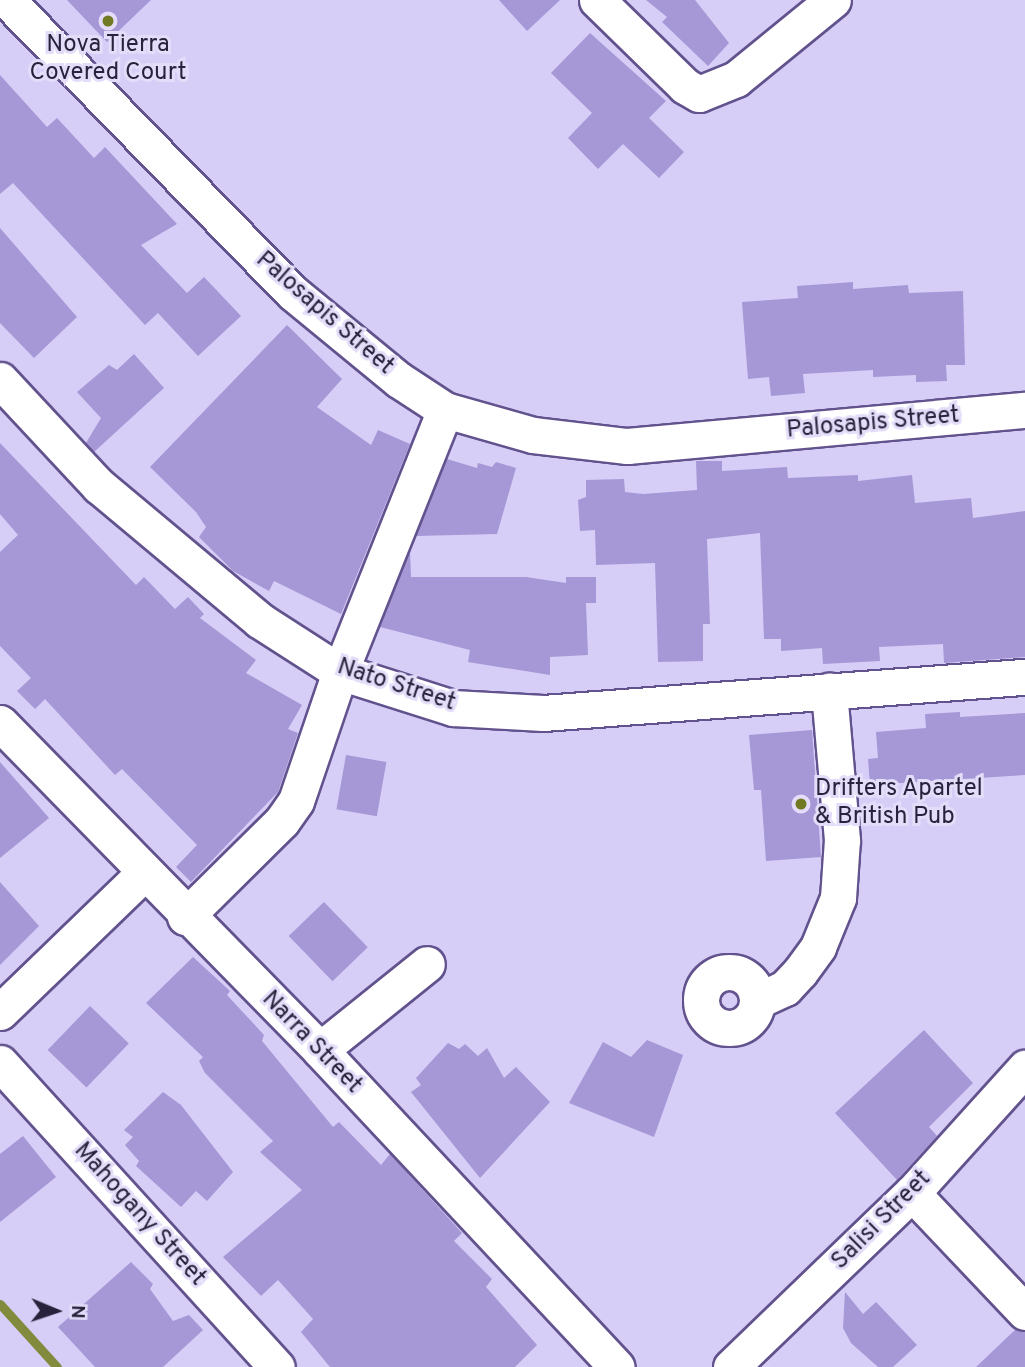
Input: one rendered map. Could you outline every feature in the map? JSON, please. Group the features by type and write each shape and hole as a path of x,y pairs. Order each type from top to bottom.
{"street":[{"name":"Palosapis Street","path":"6,0 293,293 399,380 445,410 533,435 627,446 1025,410"},
{"path":"597,0 685,86 699,94 736,79 833,0"},
{"name":"Nato Street","path":"0,380 99,486 187,563 259,620 340,672 453,708 543,713 1025,677"},
{"path":"186,917 289,812 340,672 445,410"},
{"path":"757,1001 785,988 800,972 818,947 838,898 842,840 829,691"},
{"name":"Narra Street","path":"0,723 143,874 320,1050 617,1367"},
{"path":"0,1012 143,874"},
{"path":"320,1050 428,964"},
{"name":"Mahogany Street","path":"0,1063 277,1367"},
{"name":"Salisi Street","path":"731,1367 912,1194 1025,1068"},
{"path":"912,1194 1025,1312"}],"building":[{"name":"Nova Tierra Covered Court","path":"67,0 151,0 107,42"},
{"path":"499,0 560,0 527,31"},
{"path":"646,0 695,0 729,43 708,66 662,22 667,17"},
{"path":"590,33 666,101 649,118 684,152 659,178 623,144 598,169 568,138 592,113 551,73"},
{"path":"0,75 47,127 57,118 94,158 105,147 177,224 141,245 187,293 204,277 241,316 198,356 158,313 145,325 13,183 0,194"},
{"path":"0,228 77,317 34,358 0,323"},
{"path":"853,282 853,289 908,285 909,293 963,291 965,365 946,365 947,381 916,382 916,375 873,377 873,370 803,374 805,393 771,396 769,377 748,379 742,302 798,298 797,286"},
{"path":"287,325 342,379 317,407 371,445 378,430 410,444 341,614 274,581 269,591 233,571 199,537 206,527 196,512 150,467"},
{"path":"134,354 164,388 94,452 86,443 101,418 77,392 109,365 117,370"},
{"path":"0,443 136,585 144,577 175,609 188,597 204,614 200,618 256,660 246,673 302,705 288,729 298,733 278,792 191,882 176,867 197,845 122,769 115,775 45,699 35,709 17,691 31,678 0,646 0,552 18,535 0,514"},
{"path":"447,459 477,468 478,463 492,467 496,462 516,468 497,534 416,536"},
{"path":"696,461 722,461 722,471 787,467 788,478 858,475 858,481 912,475 915,503 971,498 973,518 1025,511 1025,657 944,663 943,644 879,647 880,661 823,664 822,648 781,651 781,639 764,639 760,533 707,539 710,624 703,624 703,661 658,662 655,563 596,565 595,530 580,531 578,500 586,497 586,480 624,479 625,492 643,494 697,490"},
{"path":"410,551 411,577 526,577 566,583 566,577 596,577 596,603 586,603 588,655 550,657 550,675 468,662 470,650 380,627"},
{"path":"960,712 960,717 1025,713 1025,775 870,785 868,759 878,758 876,732 926,728 925,714"},
{"name":"Drifters Apartel & British Pub","path":"812,730 821,857 766,861 761,790 754,790 749,735"},
{"path":"346,755 386,762 377,816 336,809"},
{"path":"0,762 49,818 0,858"},
{"path":"0,882 39,926 0,965"},
{"path":"324,902 368,947 333,981 289,936"},
{"path":"193,957 230,991 227,995 264,1035 262,1041 333,1127 339,1122 381,1165 390,1154 462,1233 454,1241 492,1279 486,1287 537,1345 515,1367 330,1367 301,1332 313,1319 278,1280 261,1296 223,1257 302,1190 260,1152 273,1141 205,1073 199,1061 203,1057 146,1003"},
{"path":"90,1006 129,1044 86,1087 48,1050"},
{"path":"924,1030 973,1083 929,1127 937,1136 897,1180 835,1113"},
{"path":"647,1040 683,1055 654,1137 569,1103 603,1042 631,1057"},
{"path":"448,1043 459,1049 465,1044 478,1056 487,1048 504,1078 516,1067 550,1102 480,1178 411,1092 421,1085 416,1078"},
{"path":"163,1092 181,1105 233,1172 207,1201 196,1191 181,1207 136,1166 139,1161 125,1145 133,1137 124,1130"},
{"path":"23,1136 56,1177 0,1222 0,1154"},
{"path":"131,1262 153,1284 150,1289 173,1321 189,1315 203,1330 163,1367 95,1367 58,1327"},
{"path":"845,1292 863,1314 876,1302 917,1345 893,1367 878,1367 851,1343 843,1328"},
{"path":"1016,1329 1025,1332 1025,1367 976,1367"}],"waterway":[{"path":"0,1304 57,1367"}],"place":[{"name":"Nova Tierra Covered Court","path":"108,21"},
{"name":"Drifters Apartel & British Pub","path":"801,804"}]}
